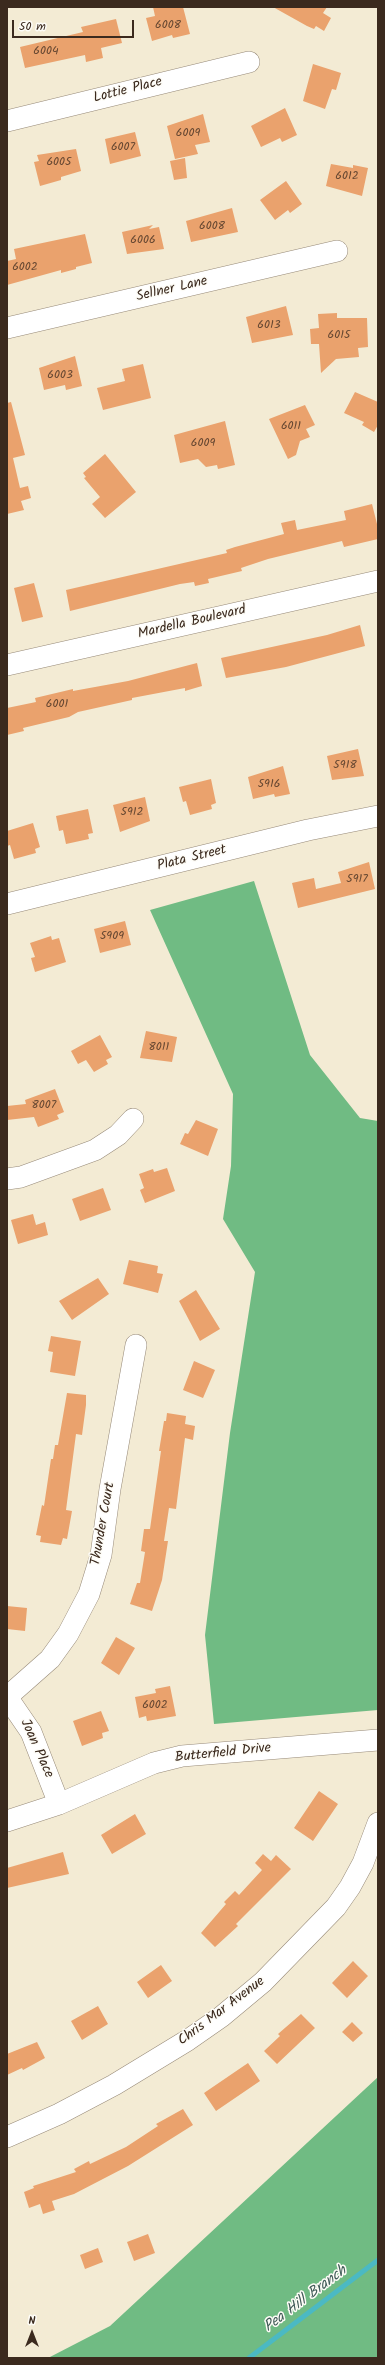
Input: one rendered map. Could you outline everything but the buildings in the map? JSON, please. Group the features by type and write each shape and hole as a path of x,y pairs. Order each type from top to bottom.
{"street":[{"name":"Lottie Place","path":"7,120 249,62"},
{"name":"Sellner Lane","path":"7,328 337,251"},
{"name":"Mardella Boulevard","path":"7,665 378,581"},
{"name":"Plata Street","path":"7,904 308,830 378,816"},
{"path":"7,1179 21,1177 95,1150 118,1135 133,1120"},
{"name":"Thunder Court","path":"7,1697 50,1659 68,1634 89,1594 101,1555 110,1489 136,1345"},
{"name":"Joan Place","path":"7,1697 31,1732 59,1804"},
{"name":"Butterfield Drive","path":"7,1821 59,1804 154,1763 182,1756 378,1740"},
{"name":"Chris Mar Avenue","path":"7,2137 59,2114 114,2085 188,2040 263,1982 336,1907 363,1863 378,1823"}],"green space":[{"path":"254,881 310,1055 360,1118 378,1121 378,1710 214,1724 205,1635 230,1433 255,1272 223,1219 231,1166 233,1094 150,910"},
{"path":"378,2077 378,2358 48,2358 110,2326"}],"waterway":[{"name":"Pea Hill Branch","path":"249,2358 378,2260"}]}
